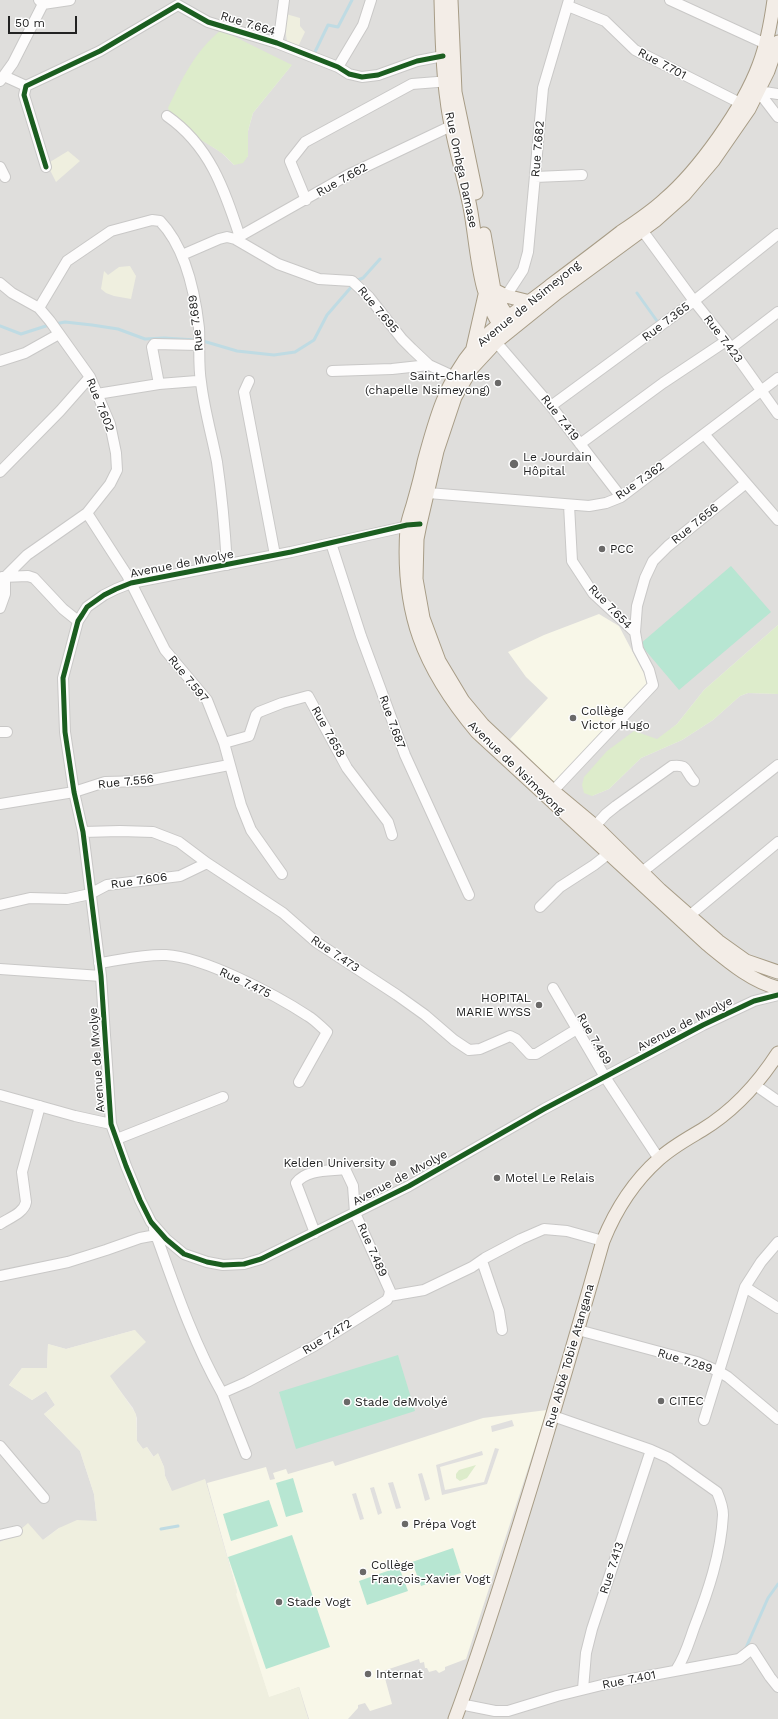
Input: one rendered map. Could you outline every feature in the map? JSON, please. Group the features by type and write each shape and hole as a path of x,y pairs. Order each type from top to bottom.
{"main road":[{"name":"Rue Ombga Damase","path":"441,0 443,56 450,81 455,92 478,202 489,292"},
{"name":"Rue Ombga Damase","path":"451,0 451,126 489,292 496,298 505,329"},
{"name":"Avenue de Nsimeyong","path":"774,0 772,43 774,57 758,91 736,129 713,162 671,208 558,292 473,350 455,377 446,392 438,411 414,524 406,579 409,602 418,635 438,679 456,708 477,732 608,854 726,960 754,978 778,988"},
{"name":"Avenue de Nsimeyong","path":"772,43 740,103 704,158 672,193 530,302 471,369 457,392 437,451 428,493 414,524 418,599 427,634 454,689 472,714 554,791 595,826 689,916 731,951 757,966 778,972"},
{"path":"473,350 489,292 530,302"},
{"name":"Rue Abbé Tobie Atangana","path":"455,1719 488,1625 611,1222 628,1193 658,1159 725,1114 755,1084 778,1053"}],"street":[{"path":"46,167 24,95 26,86 2,79 13,62 43,1 70,0"},
{"path":"276,43 280,31 284,0"},
{"path":"338,67 364,25 371,0"},
{"path":"670,0 772,43"},
{"name":"Rue 7.701","path":"568,3 604,21 635,50 740,103"},
{"name":"Rue 7.682","path":"506,296 523,270 528,252 543,88 568,3"},
{"name":"Rue 7.664","path":"26,86 100,51 178,5 208,22 276,43 338,67 349,74 362,77 378,74 417,61 443,56"},
{"path":"306,200 290,161 306,142 412,84 450,81"},
{"path":"758,91 778,94"},
{"path":"758,91 778,117"},
{"path":"166,116 182,127 194,140 208,161 225,193 238,238"},
{"name":"Rue 7.662","path":"238,238 348,175 451,126"},
{"path":"0,166 5,177"},
{"path":"535,176 582,175"},
{"name":"Rue 7.689","path":"39,308 67,261 111,232 152,220 160,221 165,226 182,255 194,299 199,328 201,383 217,463 224,519 227,565"},
{"name":"Rue 7.423","path":"642,230 694,301 728,344 778,414"},
{"name":"Rue 7.365","path":"551,406 694,301 778,234"},
{"name":"Rue 7.695","path":"182,255 218,239 238,238 278,264 319,279 352,281 369,297 402,339 429,364 455,377"},
{"name":"Rue 7.602","path":"0,283 12,293 39,308 90,377 110,424 116,453 116,470 110,484 87,513 27,555 2,577"},
{"path":"580,444 663,383 778,312"},
{"name":"Rue 7.419","path":"505,329 551,406 621,497"},
{"path":"0,361 24,353 59,334"},
{"path":"159,384 152,346 154,344 199,346"},
{"path":"332,371 392,369 429,364"},
{"path":"0,472 60,411 90,377"},
{"name":"Rue 7.362","path":"428,493 569,505 598,505 621,497 778,378"},
{"path":"97,394 159,384 198,381 201,383"},
{"path":"249,381 244,392 275,555"},
{"path":"704,434 778,520"},
{"name":"Rue 7.656","path":"635,632 637,606 645,578 653,561 668,546 746,483"},
{"name":"Rue 7.654","path":"554,791 653,685 649,670 638,649 635,632 593,592 572,561 569,505"},
{"name":"Rue 7.597","path":"87,513 131,583 165,650 207,700 224,743 241,805 251,830 282,874"},
{"name":"Avenue de Mvolye","path":"414,524 275,555 131,583 104,595 87,607 78,621 63,678 66,732 74,792 83,832 101,976 111,1124 126,1166 151,1222 166,1239 184,1254 208,1262 244,1264 261,1258 315,1233 439,1170 605,1077 722,1015 763,998 778,994"},
{"name":"Rue 7.687","path":"331,543 361,636 405,755 469,895"},
{"path":"0,608 5,594 2,577 28,576 34,578 63,609 78,621"},
{"name":"Rue 7.658","path":"224,743 249,736 256,714 259,712 282,702 308,696 347,768 388,822 392,835"},
{"name":"Rue 7.556","path":"0,804 74,792 105,782 146,781 230,765"},
{"path":"642,872 778,765"},
{"path":"595,826 611,810 672,766 682,766 686,768 694,780"},
{"name":"Rue 7.473","path":"83,832 153,832 179,842 207,863 283,913 316,942 403,999 425,1015 454,1040 469,1050 480,1050 510,1036 516,1039 530,1054 536,1054 577,1029"},
{"path":"689,916 778,842"},
{"path":"540,907 560,887 608,854"},
{"name":"Rue 7.606","path":"0,904 30,898 67,899 90,894 107,885 180,876 207,863"},
{"name":"Rue 7.475","path":"99,963 137,957 166,955 189,959 254,986 310,1016 327,1032 299,1082"},
{"path":"0,969 101,976"},
{"name":"Rue 7.469","path":"552,988 605,1077 658,1159"},
{"path":"755,1084 778,1101"},
{"path":"0,1096 88,1120 111,1124"},
{"path":"117,1139 223,1097"},
{"path":"0,1224 22,1210 25,1206 26,1202 22,1172 40,1106"},
{"name":"Rue 7.489","path":"315,1233 296,1183 301,1177 309,1173 345,1169 353,1186 355,1213 390,1290 389,1296"},
{"path":"151,1222 183,1311 222,1393 246,1454"},
{"name":"Rue 7.472","path":"222,1393 314,1346 387,1300 389,1296 424,1290 472,1267 485,1258 521,1239 544,1229 567,1231 604,1241"},
{"path":"0,1276 68,1262 140,1238 156,1235"},
{"path":"704,1420 745,1287 761,1262 778,1242"},
{"path":"482,1261 499,1311 502,1330"},
{"path":"745,1287 778,1308"},
{"name":"Rue 7.289","path":"578,1330 697,1362 718,1371 733,1380 778,1419"},
{"path":"553,1416 651,1450 669,1458 717,1492 723,1514 715,1566 707,1595 683,1660 676,1670"},
{"path":"1,1448 44,1498"},
{"name":"Rue 7.413","path":"583,1689 586,1653 592,1629 651,1450"},
{"path":"0,1535 17,1531"},
{"name":"Rue 7.401","path":"460,1704 495,1711 508,1711 583,1689 738,1659 752,1649 770,1677 778,1686"}],"shaded area":[{"path":"0,0 778,0 778,625 704,690 677,724 592,796 609,789 641,758 682,740 713,720 740,696 748,693 778,694 778,1719 308,1719 306,1712 269,1698 235,1594 237,1592 205,1480 172,1492 158,1454 154,1457 147,1447 143,1449 137,1441 137,1418 133,1408 109,1376 126,1359 135,1330 66,1349 48,1344 47,1368 22,1368 9,1385 32,1400 46,1391 55,1405 44,1414 80,1451 94,1494 97,1522 59,1528 43,1540 13,1536 0,1542","holes":["291,66 253,113 248,131 248,156 234,165 222,153 182,127"]},
{"name":"Collège Victor Hugo","path":"599,614 619,626 650,685 555,784 510,739 548,698 526,677 508,652 544,635"},
{"name":"Collège François-Xavier Vogt","path":"547,1410 466,1659 445,1667 445,1670 439,1673 436,1670 429,1672 427,1668 425,1668 424,1662 420,1663 419,1659 383,1671 392,1704 370,1711 365,1703 358,1705 358,1708 348,1719 309,1719 299,1687 269,1698 235,1594 237,1592 207,1483 266,1467 270,1480 275,1479 273,1473 286,1469 288,1474 333,1461 335,1466 483,1418"},
{"path":"512,1420 514,1426 492,1432 491,1426"},
{"path":"495,1448 499,1449 487,1484 442,1495 436,1465 482,1451 483,1455 440,1467 445,1490 484,1482"},
{"path":"422,1473 430,1499 425,1501 418,1474"},
{"path":"393,1482 401,1508 396,1509 388,1483"},
{"path":"374,1487 382,1513 378,1515 370,1488"},
{"path":"356,1493 364,1519 360,1520 352,1494"}],"green space":[{"path":"286,14 300,18 300,26 305,32 297,49 287,41 285,29"},
{"path":"221,30 292,65 253,113 248,131 248,156 243,163 234,165 222,153 183,128 168,108 196,56"},
{"path":"68,151 80,161 56,182 49,168 50,162"},
{"path":"130,266 136,276 131,299 114,296 101,289 104,271 108,275 119,267"},
{"path":"731,566 771,612 679,690 640,644"},
{"path":"778,625 778,694 748,693 740,696 713,720 682,740 641,758 609,789 592,796 584,793 582,785 584,777 607,751 634,731 657,739 677,724 704,690"},
{"path":"135,1330 146,1342 110,1376 136,1414 137,1441 143,1449 147,1447 153,1457 158,1453 164,1467 165,1476 172,1491 205,1479 237,1593 236,1594 269,1697 299,1687 308,1719 0,1719 0,1542 13,1536 28,1523 43,1540 59,1528 77,1520 97,1521 94,1494 80,1451 44,1414 55,1405 46,1391 32,1400 9,1385 22,1368 47,1368 48,1344 66,1349"},
{"name":"Stade deMvolyé","path":"398,1355 415,1411 296,1449 279,1392"},
{"path":"476,1465 467,1478 460,1481 456,1478 456,1474 459,1470"},
{"path":"293,1478 303,1512 286,1517 276,1483"},
{"path":"269,1500 278,1526 231,1541 223,1514"},
{"name":"Stade Vogt","path":"292,1535 330,1647 266,1669 228,1557"},
{"path":"453,1548 461,1573 421,1586 412,1562"},
{"path":"399,1567 408,1591 367,1605 359,1581"}],"waterway":[{"path":"314,54 328,25 338,27 352,0"},
{"path":"358,280 363,278 380,259"},
{"path":"203,341 237,351 274,355 295,352 314,340 327,315 353,285"},
{"path":"637,293 657,321"},
{"path":"55,324 65,322 118,329 145,339 164,338 196,340"},
{"path":"0,326 21,334 49,325"},
{"path":"161,1529 178,1526"},
{"path":"745,1650 768,1598 778,1584"}],"cycle path":[{"path":"46,167 24,95 26,86 100,51 178,5 208,22 277,43 338,67 349,74 362,77 378,75 417,61 443,56"},
{"path":"420,524 407,525 291,552 131,583 104,595 87,607 78,621 63,678 65,732 74,792 83,832 101,976 111,1124 126,1166 151,1222 166,1239 184,1254 207,1262 223,1265 244,1264 261,1259 409,1186 544,1109 703,1025 754,1001 778,995"}],"place":[{"name":"Saint-Charles (chapelle Nsimeyong)","path":"498,383"},
{"name":"Le Jourdain Hôpital","path":"514,464"},
{"name":"PCC","path":"602,549"},
{"name":"Collège Victor Hugo","path":"573,718"},
{"name":"HOPITAL MARIE WYSS","path":"539,1005"},
{"name":"Kelden University","path":"393,1163"},
{"name":"Motel Le Relais","path":"497,1178"},
{"name":"CITEC","path":"661,1401"},
{"name":"Stade deMvolyé","path":"347,1402"},
{"name":"Prépa Vogt","path":"405,1524"},
{"name":"Collège François-Xavier Vogt","path":"363,1572"},
{"name":"Stade Vogt","path":"279,1602"},
{"name":"Internat","path":"368,1674"}]}
